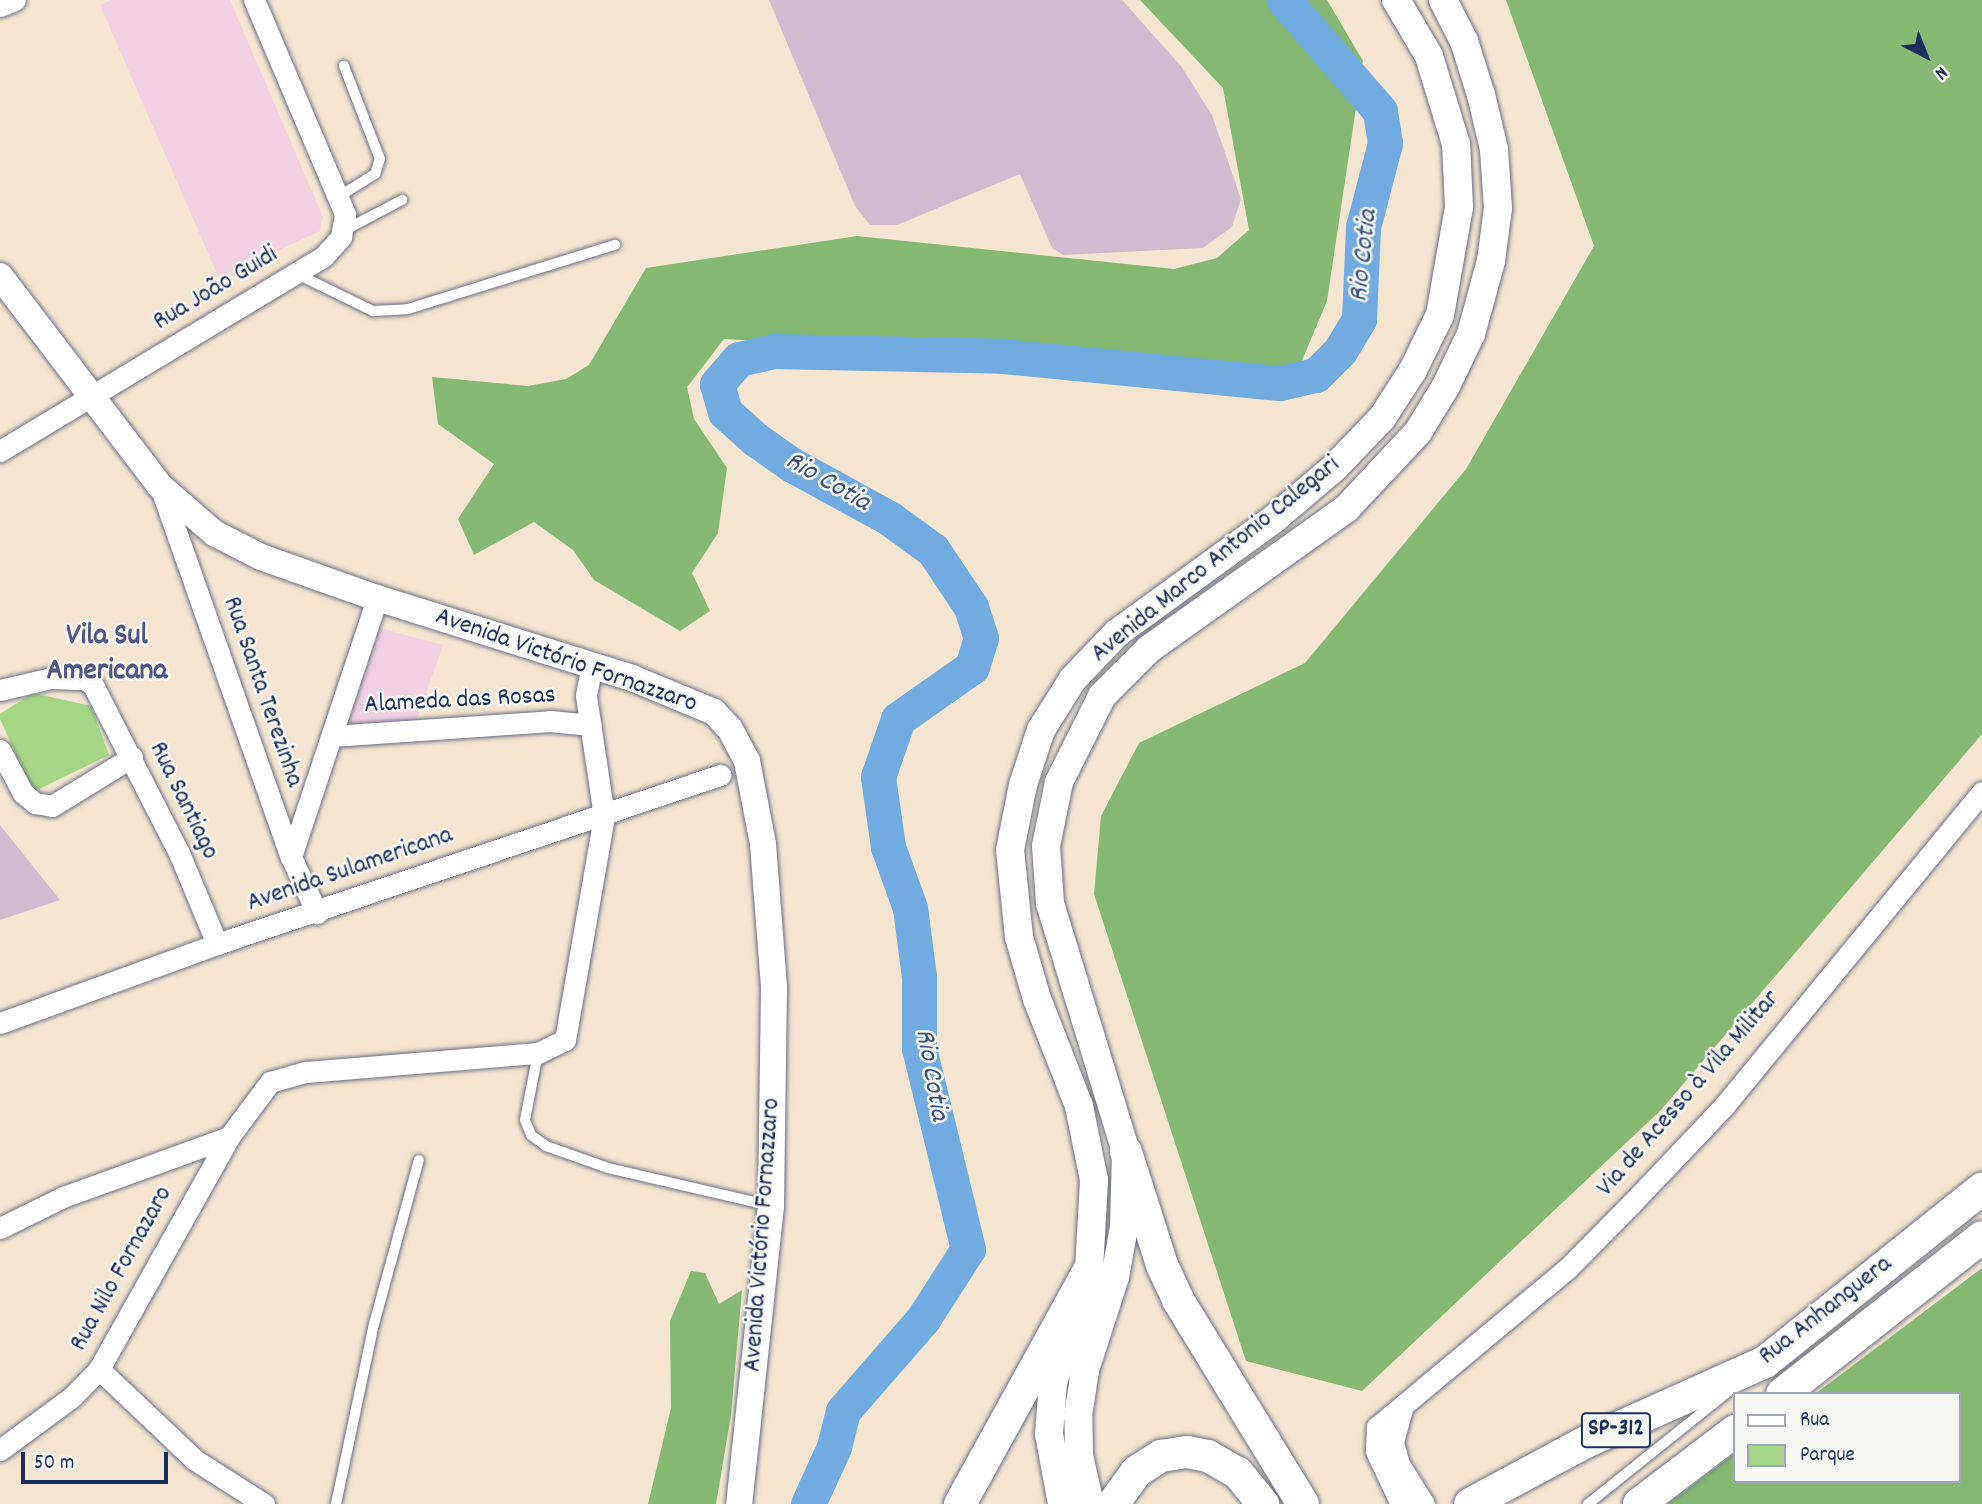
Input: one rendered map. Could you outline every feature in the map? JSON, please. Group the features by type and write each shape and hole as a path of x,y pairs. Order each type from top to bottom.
{"main road":[{"name":"Avenida Marco Antonio Calegari","path":"1062,1504 1049,1433 1054,1383 1089,1270 1094,1180 1088,1142 1037,999 1019,937 1010,850 1023,785 1041,730 1073,679 1117,633 1275,518 1334,468 1382,418 1435,326 1453,260 1459,207 1455,144 1429,56 1396,0"},
{"name":"Avenida Marco Antonio Calegari","path":"1090,1504 1079,1455 1078,1416 1085,1370 1119,1252 1126,1152 1050,903 1046,846 1059,782 1102,696 1149,649 1346,509 1418,432 1446,386 1471,334 1491,261 1498,208 1494,149 1481,95 1464,41 1443,0"},
{"path":"1126,1152 1161,1265 1178,1300 1303,1504"},
{"name":"Rua Anhanguera","path":"1469,1504 1584,1443 1765,1362 1982,1189"},
{"name":"Rua Anhanguera","path":"1786,1392 1982,1237"},
{"path":"960,1504 1089,1270"},
{"name":"SP-312","path":"1639,1504 1734,1432"},
{"path":"1113,1504 1136,1472 1161,1456 1187,1452 1208,1457 1238,1473 1263,1504"}],"street":[{"path":"0,6 15,0"},
{"path":"254,0 342,214"},
{"name":"Rua João Guidi","path":"0,451 323,257 342,214"},
{"name":"Avenida Victório Fornazzaro","path":"0,276 94,395 160,486 214,533 261,557 377,598 592,665 714,712 730,729 747,761 763,844 774,988 771,1206 739,1504"},
{"name":"Rua Santa Terezinha","path":"160,486 291,857 317,913"},
{"path":"291,857 377,598"},
{"path":"538,1053 565,1040 604,816 586,695 592,665"},
{"name":"Rua Santiago","path":"0,690 51,677 85,679 93,685 132,757 217,944"},
{"name":"Alameda das Rosas","path":"332,736 550,721 590,725"},
{"path":"0,750 23,793 35,803 52,806 132,757"},
{"name":"Avenida Sulamericana","path":"0,1023 217,944 317,913 720,775"},
{"name":"Via de Acesso à Vila Militar","path":"1401,1504 1376,1451 1377,1427 1567,1268 1632,1203 1724,1106 1982,793"},
{"name":"Rua Nilo Fornazaro","path":"0,1450 72,1397 99,1369 229,1137 264,1088 278,1078 306,1072 538,1053"},
{"path":"0,1228 64,1197 229,1137"},
{"path":"99,1369 195,1460 264,1504"},
{"path":"1406,1400 1396,1421 1393,1443 1399,1464 1424,1504"}],"lane":[{"path":"342,214 375,174 380,159 344,66"},
{"path":"342,214 402,200"},
{"path":"297,274 373,311 408,309 615,245"},
{"path":"538,1053 525,1119 531,1135 546,1146 608,1168 771,1206"},
{"path":"336,1504 374,1324 419,1160"},
{"path":"1588,1504 1765,1362"}],"shaded area":[{"path":"111,0 230,0 323,217 320,231 219,278 100,5"},
{"path":"769,0 1122,0 1181,66 1212,115 1241,199 1232,227 1203,248 1063,255 1052,248 1020,174 897,225 870,225 855,206"},
{"path":"380,628 443,645 416,722 347,724"},
{"path":"0,825 60,900 0,920"}],"green space":[{"path":"1140,0 1327,0 1363,61 1327,301 1298,370 724,339 687,387 694,419 727,468 718,533 692,573 710,611 680,631 594,580 573,550 534,522 474,555 458,519 494,464 438,424 432,377 528,386 566,379 589,365 646,268 857,236 1174,269 1217,258 1249,230 1223,88"},
{"path":"1506,0 1982,0 1982,734 1661,1110 1362,1391 1246,1361 1094,894 1101,816 1139,743 1305,663 1466,469 1594,246"},
{"path":"33,693 91,706 109,755 33,792 0,714"},
{"path":"1982,1268 1982,1504 1668,1504 1734,1454 1734,1483 1961,1483 1961,1392 1818,1392"},
{"path":"691,1271 705,1273 719,1304 742,1290 731,1415 716,1504 648,1504 671,1408 670,1321"}],"waterway":[{"name":"Rio Cotia","path":"808,1504 834,1447 843,1411 923,1319 968,1249 919,1048 919,977 910,908 888,847 878,777 898,719 972,667 981,638 971,607 933,550 889,518 792,465 755,439 725,412 717,384 739,359 773,351 1003,356 1280,383 1316,375 1340,351 1359,319 1363,227 1385,143 1380,111 1284,0"}],"district":[{"name":"Vila Sul Americana","path":"107,655"}]}
